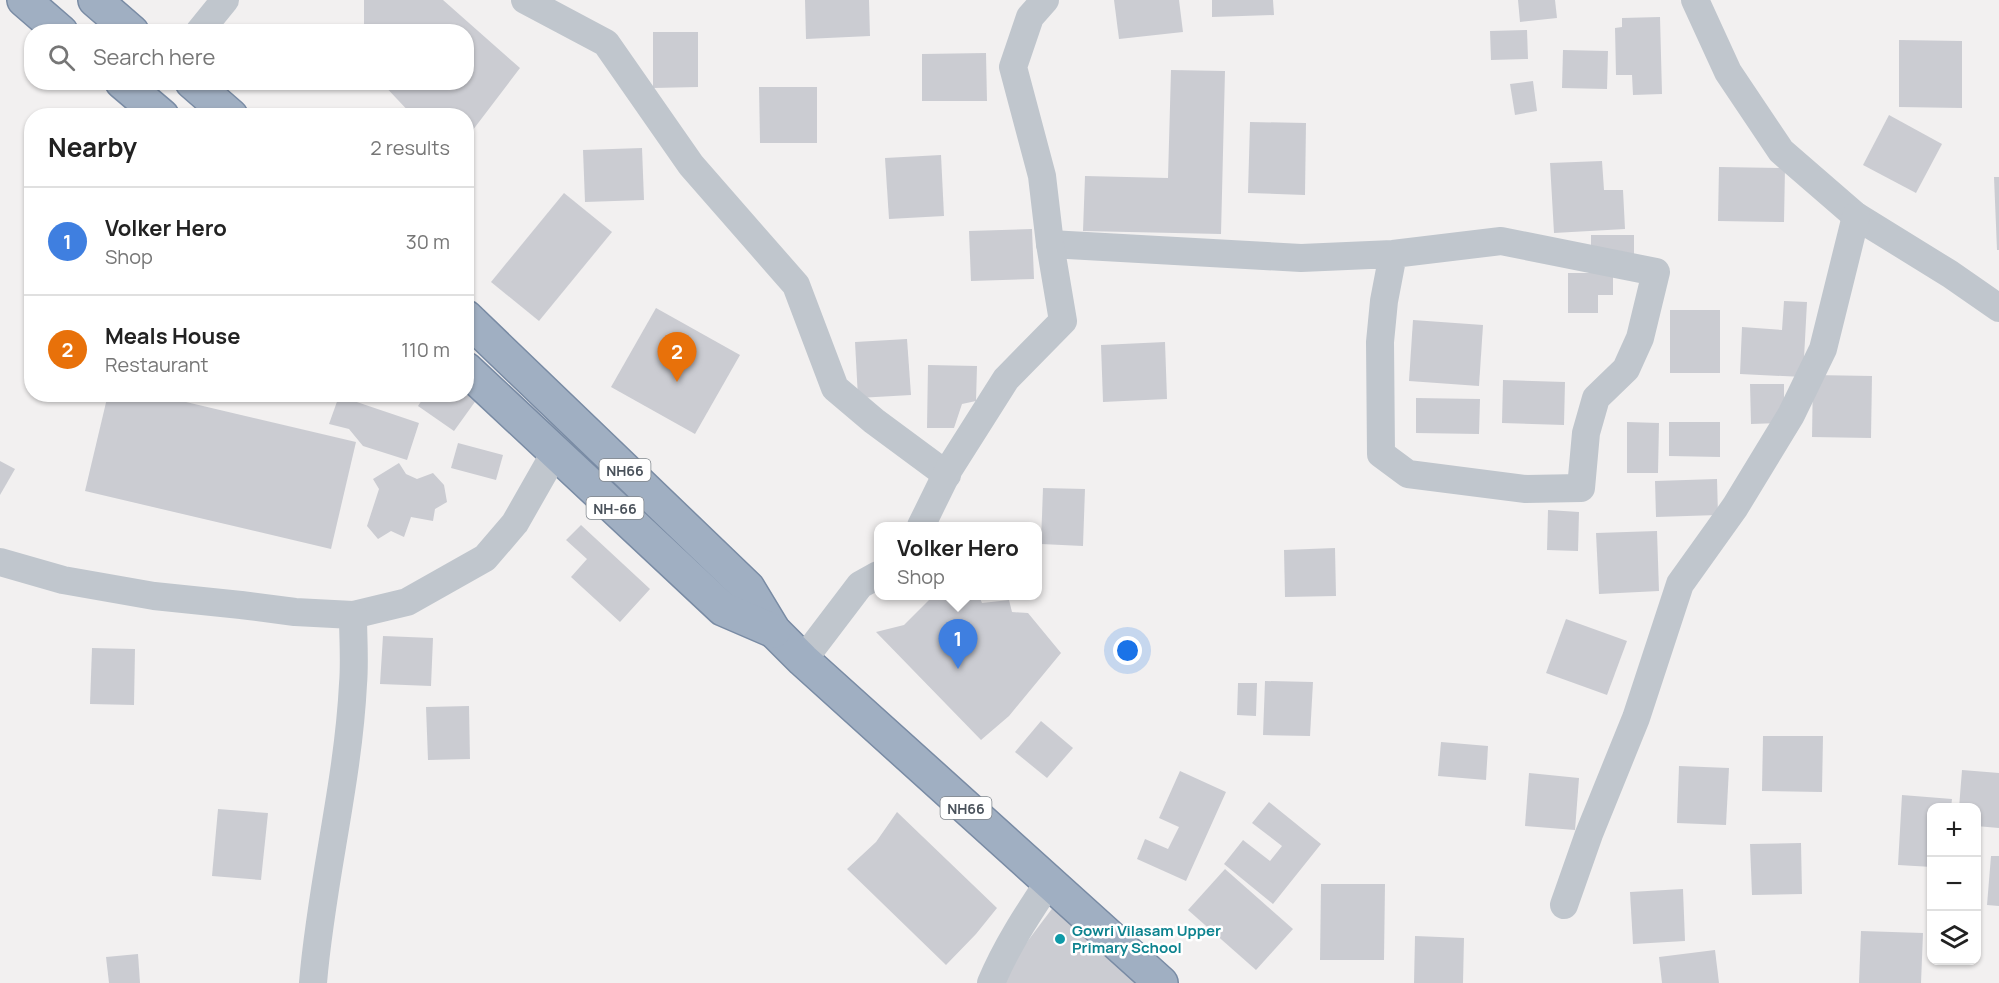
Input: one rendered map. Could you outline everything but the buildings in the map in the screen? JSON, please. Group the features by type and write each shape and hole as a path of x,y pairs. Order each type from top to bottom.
{"highway":[{"path":"24,0 52,24"},
{"path":"94,0 122,24"},
{"path":"131,90 153,108"},
{"path":"201,90 222,108"},
{"name":"NH66","path":"474,326 748,588 774,631 803,660 1161,983"},
{"name":"NH-66","path":"474,376 723,609 774,631"},
{"path":"556,452 574,420"}],"street":[{"path":"206,24 225,0"},
{"path":"525,0 606,43 691,165 796,285 835,388 874,421 947,475"},
{"path":"923,522 947,475 1006,379 1063,321 1050,244 1042,176 1013,67 1030,17 1045,0"},
{"path":"1695,0 1728,72 1781,151 1856,216 1950,274 1999,308"},
{"path":"1564,905 1589,834 1636,718 1680,584 1735,507 1791,415 1823,349 1856,216"},
{"path":"1050,244 1301,258 1393,254 1501,242 1656,272 1640,338 1626,369 1596,398 1586,433 1581,488 1526,489 1408,474 1381,454 1380,342 1384,300 1393,254"},
{"path":"0,562 63,580 154,596 241,604 295,612 354,615 407,602 485,558 515,523 556,452"},
{"path":"803,660 860,585 874,578"},
{"path":"313,983 316,945 354,684 354,615"},
{"path":"991,983 1012,939 1049,882"}],"place":[{"name":"Meals House","path":"677,382"},
{"name":"Volker Hero","path":"958,669"},
{"name":"Gowri Vilasam Upper Primary School","path":"1060,939"}]}
